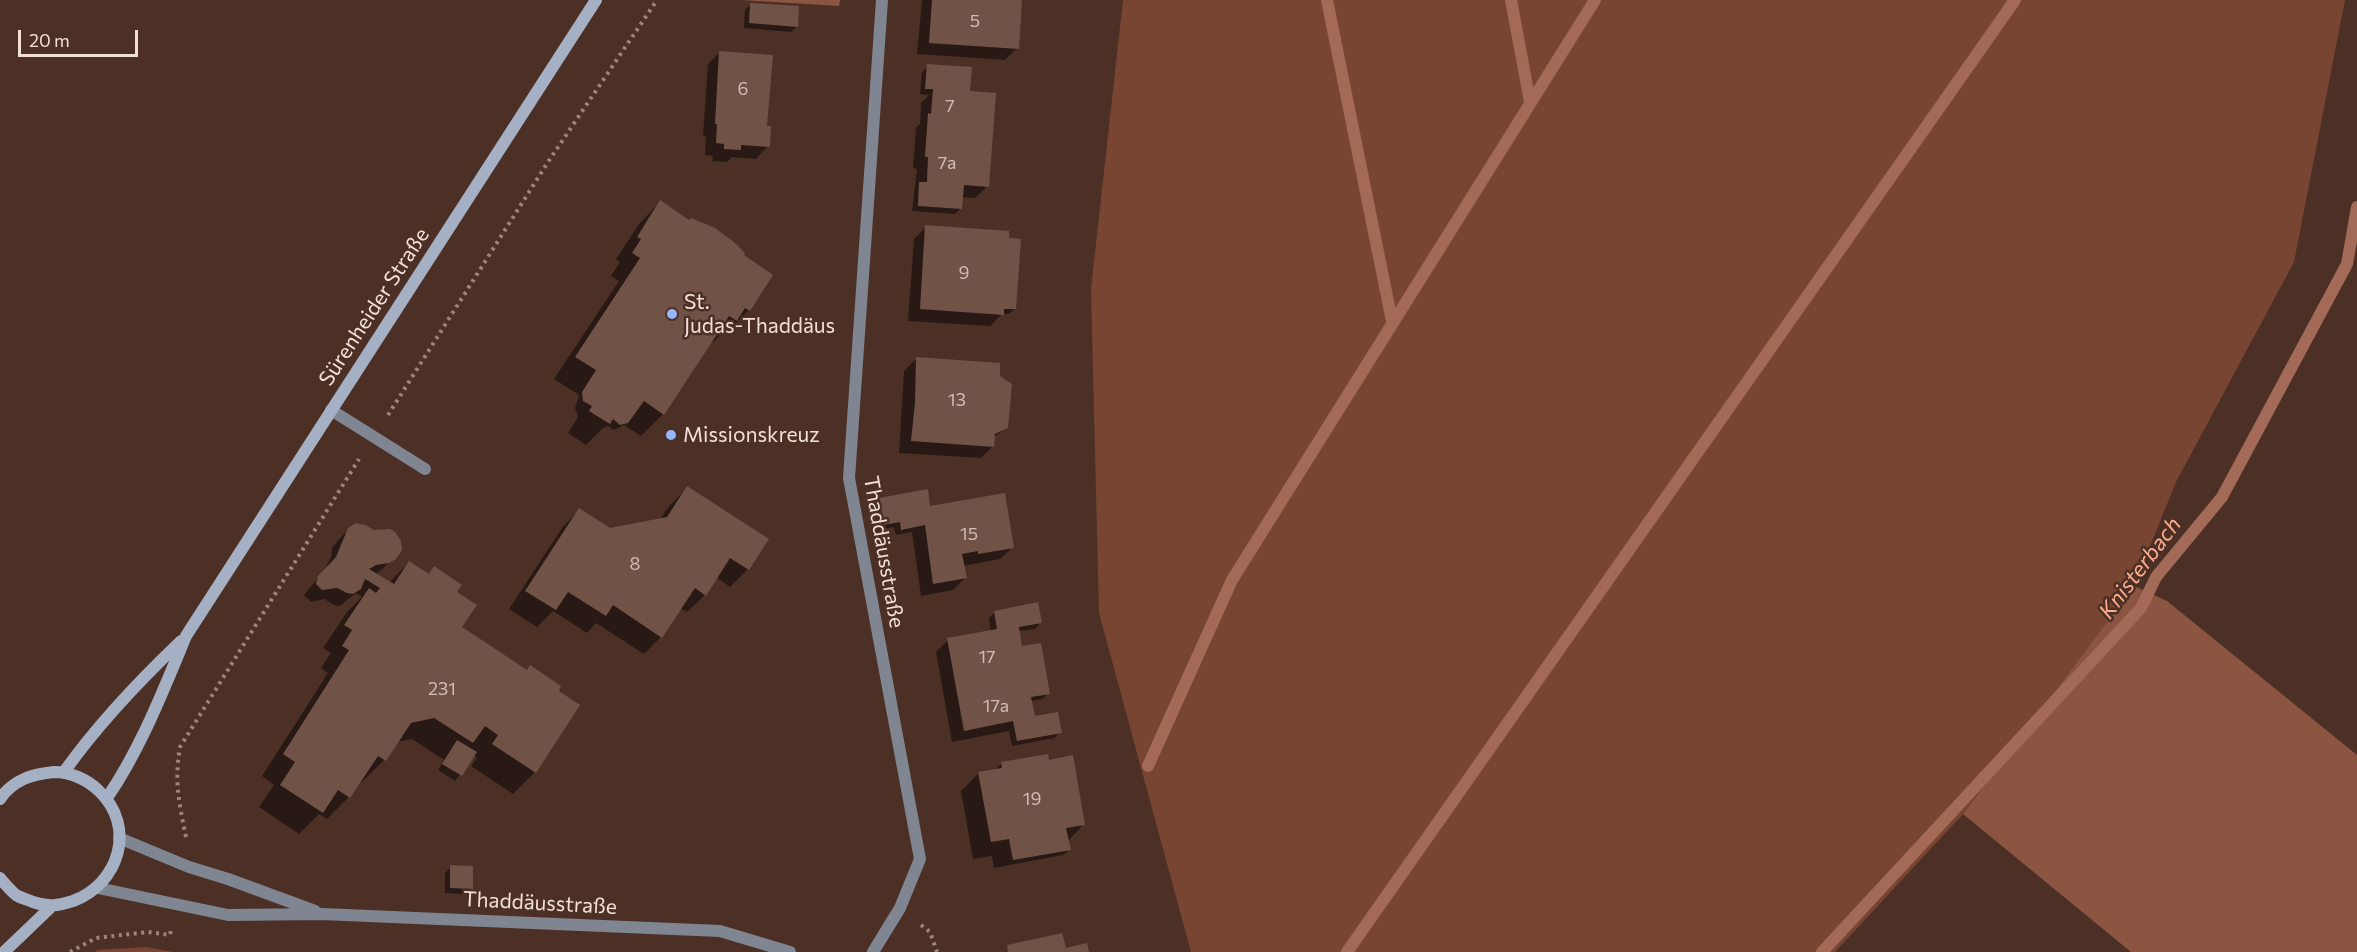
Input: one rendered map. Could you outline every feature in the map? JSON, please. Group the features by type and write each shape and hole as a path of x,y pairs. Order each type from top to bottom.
{"main road":[{"name":"Sürenheider Straße","path":"106,798 120,778 154,712 186,636 596,0"},
{"name":"Sürenheider Straße","path":"64,772 84,743 138,682 186,636"},
{"path":"0,799 7,788 33,774 64,772 91,783 106,798 116,817 120,838 116,859 98,888 86,896 51,906 4,952"},
{"path":"0,878 17,895 51,906"}],"street":[{"name":"Thaddäusstraße","path":"873,952 900,908 920,859 849,478 882,0"},
{"path":"331,410 425,469"},
{"name":"Thaddäusstraße","path":"120,838 189,867 322,914"},
{"name":"Thaddäusstraße","path":"98,888 228,915 322,914 720,931 790,952"}],"path":[{"path":"70,952 96,938 148,932 170,935"}],"shaded area":[{"path":"741,0 840,0 839,6"},
{"path":"1123,0 2345,0 2294,262 2176,482 2134,586 1963,814 1835,952 1191,952 1099,613 1091,289"},
{"path":"2134,586 2167,601 2357,755 2357,952 2131,952 1963,814"},
{"path":"146,947 173,952 95,952 98,950"}],"building":[{"path":"932,0 1022,0 1019,49 929,43"},
{"path":"750,3 799,6 798,27 749,23"},
{"path":"719,51 773,55 767,126 771,126 770,147 741,145 741,150 724,149 724,144 716,143"},
{"path":"927,64 972,67 970,91 996,93 989,187 964,185 962,209 918,206 919,182 927,182 928,157 925,157 928,113 931,114 933,89 925,89"},
{"name":"St. Judas-Thaddäus","path":"660,200 689,220 691,218 715,228 734,242 745,253 744,255 773,275 750,311 745,308 737,321 729,316 664,415 644,401 628,423 620,425 613,419 610,424 589,411 592,406 583,401 582,392 596,370 575,357 640,258 632,253 641,239 637,237"},
{"path":"925,225 1009,231 1009,238 1021,239 1016,309 1004,309 1004,315 920,309"},
{"path":"916,357 1000,363 1000,376 1012,384 1008,428 995,434 994,447 911,441"},
{"path":"687,486 769,539 749,570 730,558 706,596 695,588 662,638 613,605 606,616 568,592 556,610 525,591 579,508 610,528 667,517"},
{"path":"928,489 930,506 1005,493 1014,548 978,554 978,551 962,554 967,578 933,584 925,525 901,530 900,522 884,525 879,498"},
{"path":"356,523 374,530 390,529 401,541 402,550 396,559 369,569 394,584 409,561 429,574 434,566 462,585 457,592 477,605 462,627 527,670 530,665 561,686 559,691 580,705 536,773 492,744 498,735 485,726 473,743 434,718 411,723 386,761 378,756 350,798 338,790 323,813 280,785 295,762 283,754 349,650 342,646 352,630 344,625 369,588 376,593 380,588 365,579 361,589 353,594 337,588 322,590 316,584 318,576 336,557 348,528"},
{"path":"1038,602 1042,623 1019,627 1022,646 1041,643 1050,694 1031,697 1035,716 1058,712 1062,733 1017,741 1013,721 964,731 947,638 997,629 994,611"},
{"path":"457,740 477,752 462,776 442,764"},
{"path":"1048,754 1049,760 1073,755 1085,825 1066,828 1071,850 1013,860 1009,839 991,842 978,772 1002,768 1001,762"},
{"path":"450,865 473,866 473,889 450,888"},
{"path":"1062,933 1066,948 1087,943 1089,952 1008,952 1007,945"}],"waterway":[{"path":"1327,0 1392,321"},
{"path":"1511,0 1530,102"},
{"path":"1148,766 1232,580 1595,0"},
{"path":"1347,952 2015,0"},
{"name":"Knisterbach","path":"1822,952 2141,608 2156,577 2222,497 2347,264 2357,207"}],"place":[{"name":"St. Judas-Thaddäus","path":"672,314"},
{"name":"Missionskreuz","path":"671,435"}]}
